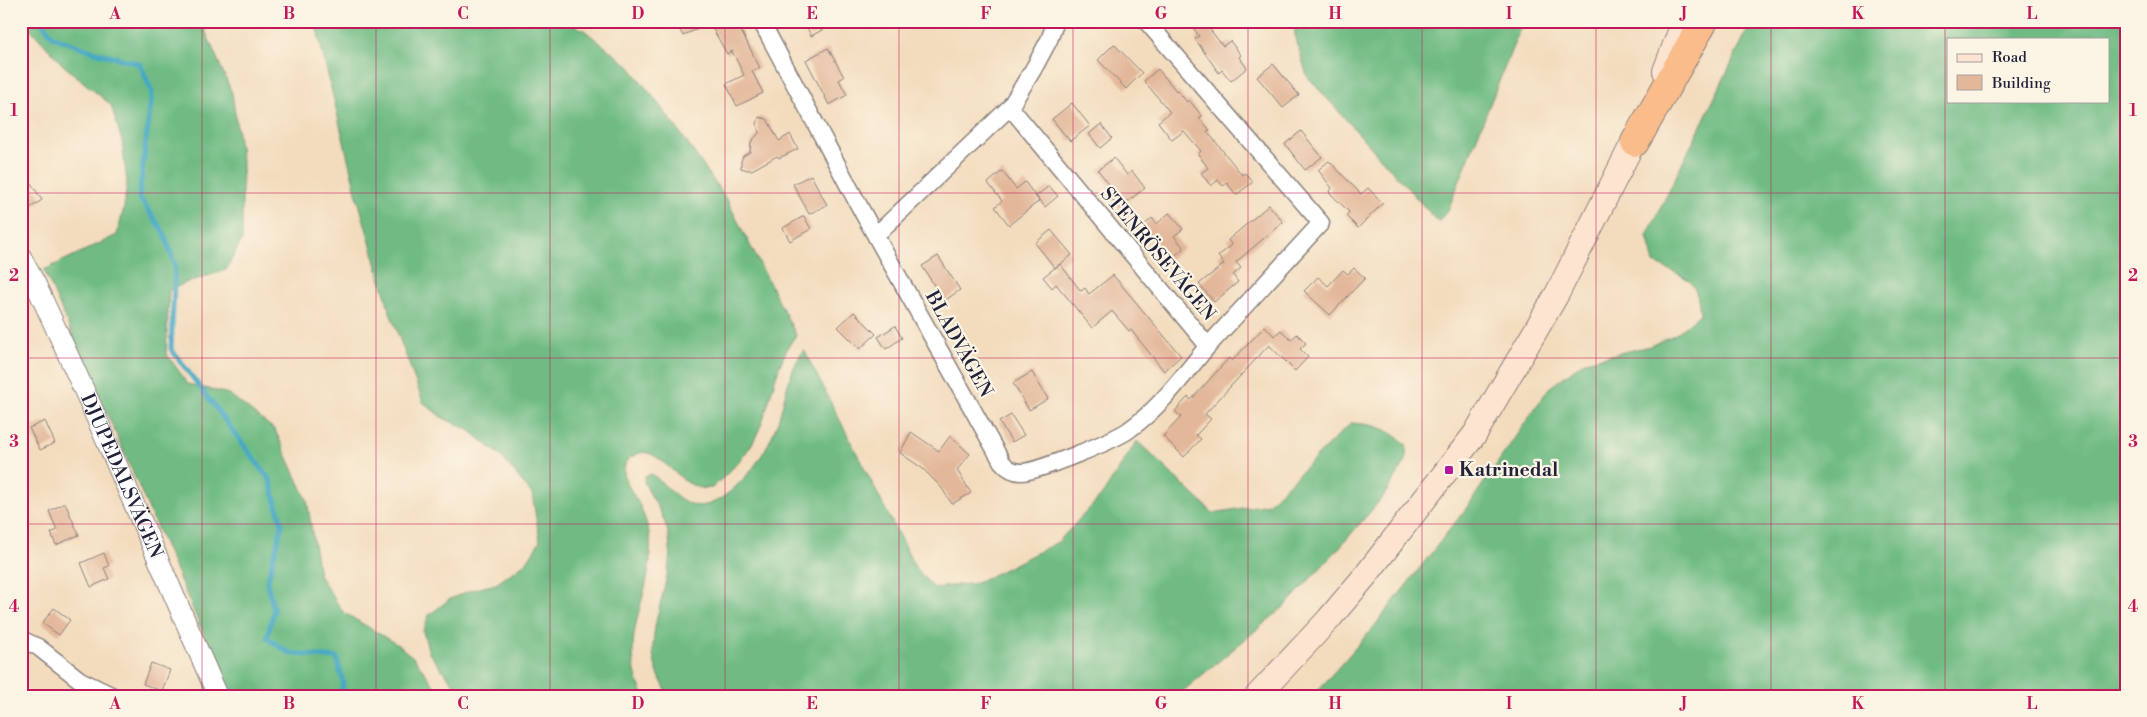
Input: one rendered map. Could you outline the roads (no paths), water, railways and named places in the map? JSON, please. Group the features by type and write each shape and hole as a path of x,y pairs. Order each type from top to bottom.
{"highway":[{"path":"1635,142 1704,21"}],"main road":[{"path":"1257,696 1328,620 1366,575 1475,434 1543,320 1635,142 1684,21"}],"street":[{"name":"BLADVÄGEN","path":"760,21 1002,462 1014,472 1030,471 1130,430 1149,414 1208,346"},
{"path":"876,235 995,123 1010,106 1034,68 1049,40 1056,21"},
{"name":"STENRÖSEVÄGEN","path":"1010,106 1208,346 1321,223 1146,21"},
{"name":"DJUPEDALSVÄGEN","path":"21,257 36,285 85,392 218,696"},
{"path":"21,639 38,647 80,680 113,696"}],"waterway":[{"path":"41,21 53,37 95,52 140,64 152,92 139,197 164,233 175,265 171,349 270,480 282,525 267,583 274,610 267,638 289,653 337,658 343,682 341,696"}],"place":[{"name":"Katrinedal","path":"1449,470"}]}
